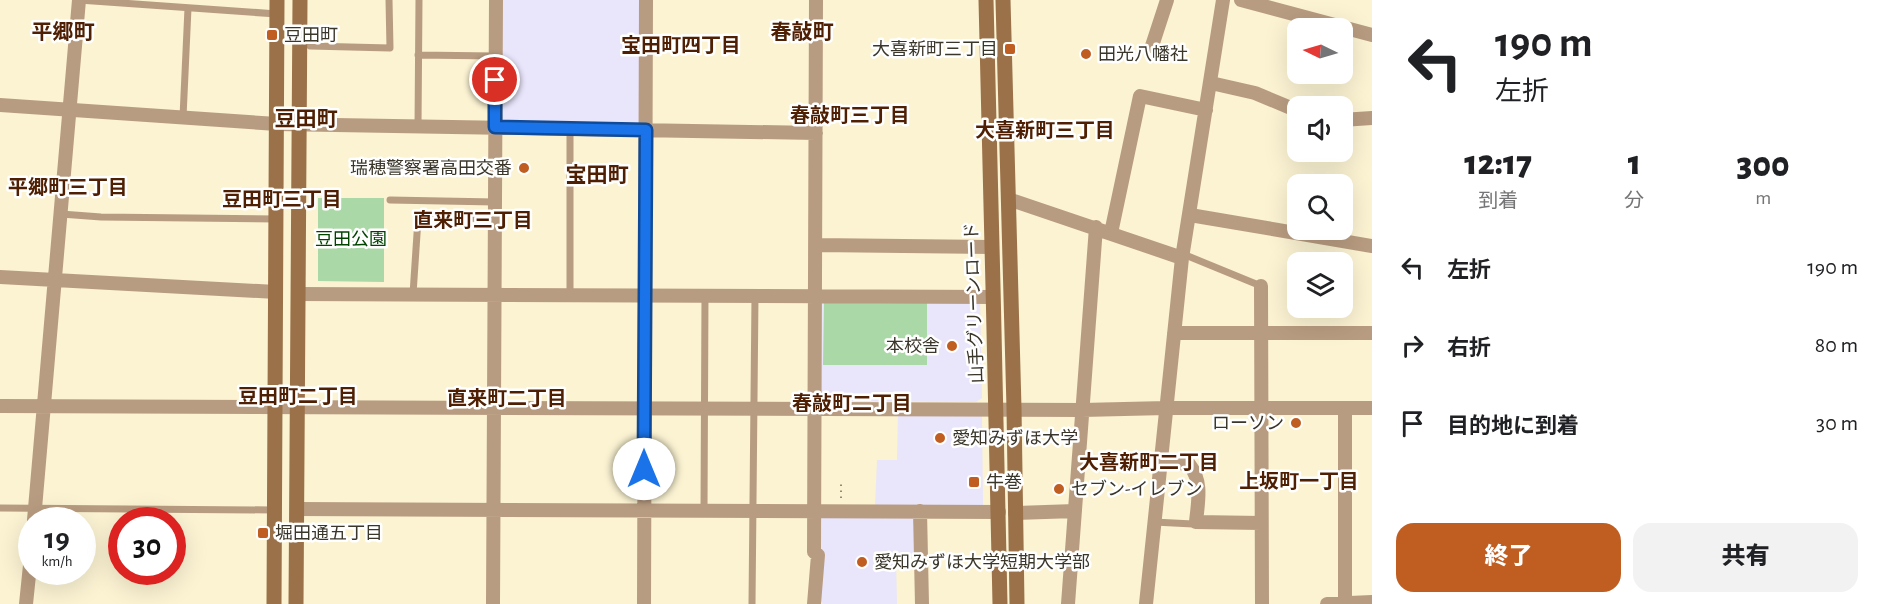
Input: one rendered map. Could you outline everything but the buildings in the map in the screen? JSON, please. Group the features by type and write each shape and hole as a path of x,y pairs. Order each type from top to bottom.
{"street":[{"path":"35,507 78,0"},
{"path":"296,604 300,0"},
{"path":"493,604 496,0"},
{"path":"644,604 646,0"},
{"path":"814,604 818,555 814,552 816,0"},
{"name":"山手グリーンロード","path":"986,0 991,247 998,408 1000,604"},
{"name":"山手グリーンロード","path":"1003,0 1017,604"},
{"path":"1152,46 1167,0"},
{"path":"1146,604 1182,256 1223,0"},
{"path":"1241,0 1372,35"},
{"path":"274,604 277,7"},
{"path":"1211,83 1255,93 1287,106"},
{"path":"1111,233 1140,96 1206,110"},
{"path":"0,105 277,124 816,133"},
{"path":"1353,119 1372,118"},
{"path":"1008,199 1182,256"},
{"path":"1190,215 1372,246"},
{"path":"1068,604 1095,227"},
{"path":"816,245 991,247"},
{"path":"0,277 276,292"},
{"path":"1261,286 1262,604"},
{"path":"299,294 993,297"},
{"path":"1174,333 1372,333"},
{"path":"0,406 1082,410 1372,408"},
{"path":"1344,408 1345,603"},
{"path":"1160,461 1189,464 1195,471 1199,484 1196,522 1261,523"},
{"path":"297,509 999,512"},
{"path":"920,511 922,604"},
{"path":"1016,513 1075,511"},
{"path":"26,604 28,585"},
{"path":"1327,604 1372,602"}],"lane":[{"path":"78,0 188,8 277,7"},
{"path":"310,46 390,48 389,0"},
{"path":"418,126 419,0"},
{"path":"183,117 188,8"},
{"path":"418,55 495,56"},
{"path":"570,128 570,295"},
{"path":"390,200 495,202"},
{"path":"61,214 101,217 277,219"},
{"path":"413,294 418,219 495,218"},
{"path":"1182,256 1261,286"},
{"path":"704,510 705,295"},
{"path":"752,604 755,296"},
{"path":"0,507 18,511"},
{"path":"96,513 276,510"},
{"path":"1154,522 1193,524 1196,522"}],"path":[{"path":"841,483 841,510"}],"shaded area":[{"path":"502,0 643,0 644,124 500,121"},
{"path":"980,299 982,398 976,402 825,401 821,398 821,302"},
{"name":"愛知みずほ大学","path":"898,414 982,415 983,505 875,506 877,460 897,460"},
{"path":"821,515 916,516 916,558 896,558 897,604 823,604 821,601"}],"green space":[{"name":"豆田公園","path":"318,198 384,198 384,282 318,281"},
{"path":"824,302 927,302 927,365 823,365"}],"place":[{"name":"豆田町","path":"272,35"},
{"name":"大喜新町三丁目","path":"1010,49"},
{"name":"田光八幡社","path":"1086,54"},
{"name":"瑞穂警察署高田交番","path":"524,168"},
{"name":"本校舎","path":"952,346"},
{"name":"ローソン","path":"1296,423"},
{"name":"愛知みずほ大学","path":"940,438"},
{"name":"牛巻","path":"974,482"},
{"name":"セブン-イレブン","path":"1059,489"},
{"name":"堀田通五丁目","path":"263,533"},
{"name":"愛知みずほ大学短期大学部","path":"862,562"}],"district":[{"name":"平郷町","path":"63,32"},
{"name":"春敲町","path":"802,32"},
{"name":"宝田町四丁目","path":"681,45"},
{"name":"春敲町三丁目","path":"850,115"},
{"name":"豆田町","path":"306,119"},
{"name":"大喜新町三丁目","path":"1045,130"},
{"name":"宝田町","path":"597,175"},
{"name":"平郷町三丁目","path":"68,187"},
{"name":"豆田町三丁目","path":"282,199"},
{"name":"直来町三丁目","path":"473,220"},
{"name":"豆田町二丁目","path":"298,396"},
{"name":"直来町二丁目","path":"507,398"},
{"name":"春敲町二丁目","path":"852,403"},
{"name":"大喜新町二丁目","path":"1149,462"},
{"name":"上坂町一丁目","path":"1299,481"}],"route":[{"path":"495,80 495,127 646,130 644,469"}]}
